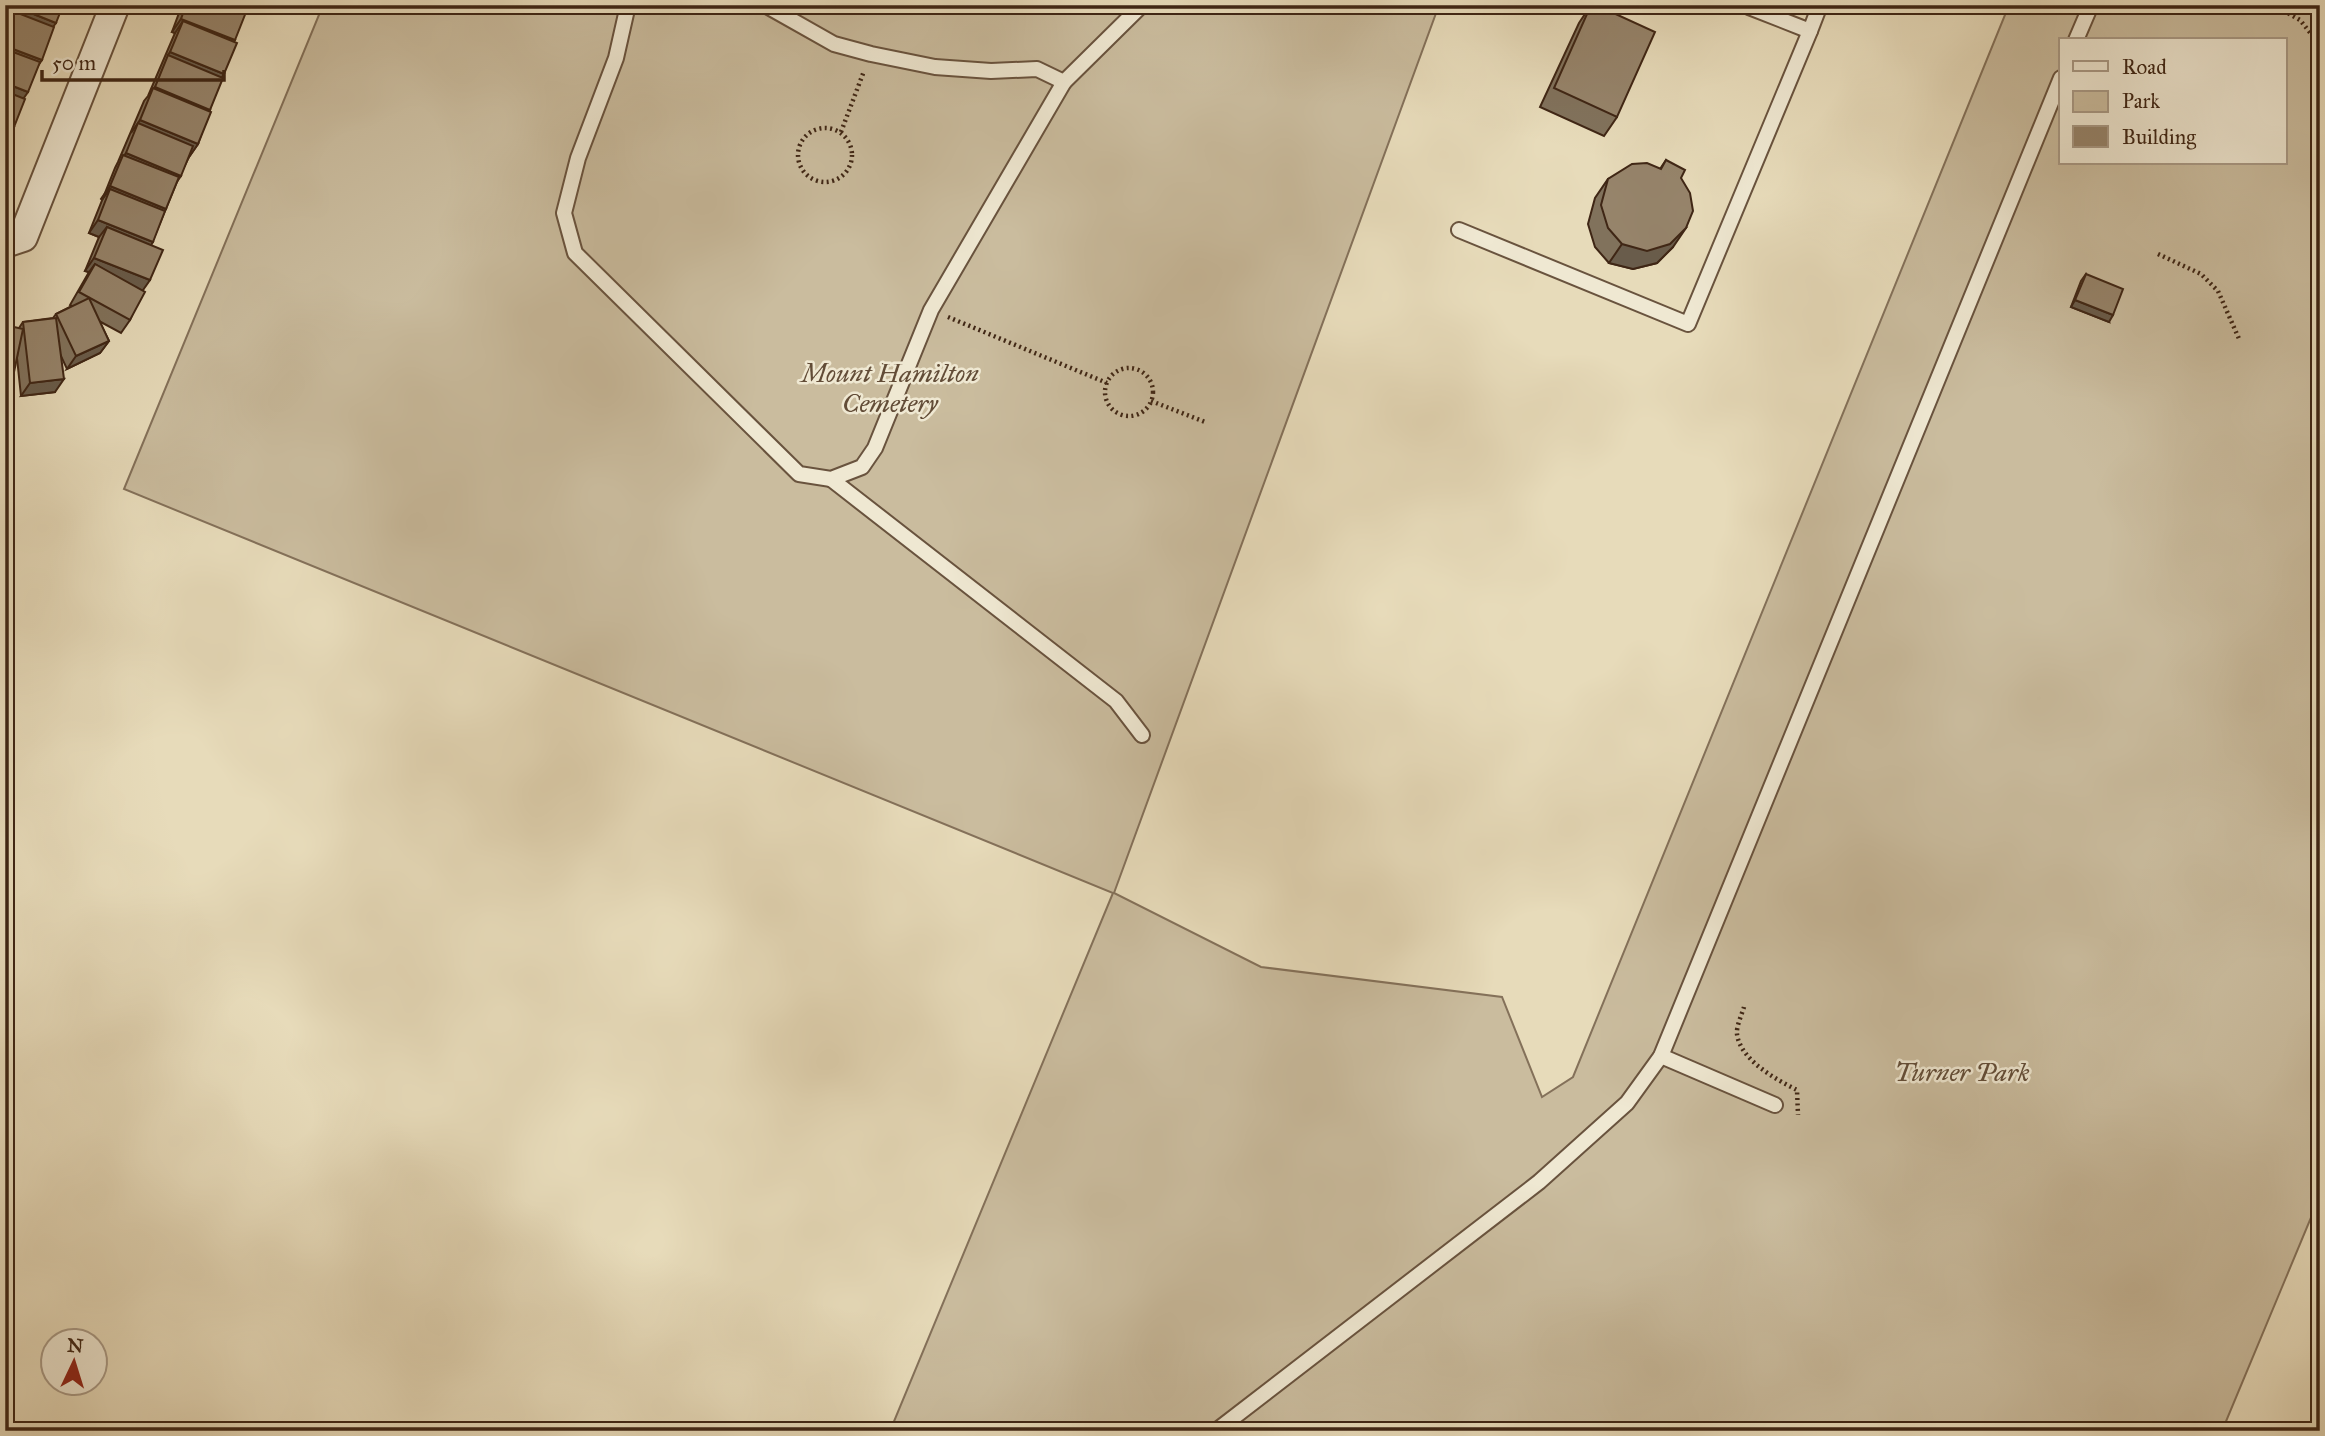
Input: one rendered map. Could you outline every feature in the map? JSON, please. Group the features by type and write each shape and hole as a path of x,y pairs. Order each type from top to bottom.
{"street":[{"path":"5,243 23,237 115,5"}],"lane":[{"path":"628,5 616,58 578,158 564,213 575,253 799,474 831,479 1116,701 1142,735"},
{"path":"765,5 834,44 871,54 947,68 991,71 1037,69 1064,82"},
{"path":"831,479 862,467 875,448 931,310 1064,82 1142,5"},
{"path":"1459,230 1688,324 1820,5"},
{"path":"2077,38 2091,5"},
{"path":"1747,6 1810,32"},
{"path":"1216,1431 1539,1182 1627,1103 1661,1056 2059,83"},
{"path":"1661,1056 1775,1105"}],"path":[{"path":"2274,5 2300,20 2320,45"},
{"path":"841,132 871,54"},
{"path":"825,127 841,132 852,148 850,166 845,174 828,182 809,177 797,155 803,138 816,128 825,127"},
{"path":"2158,254 2201,274 2218,291 2240,341"},
{"path":"931,310 1107,383"},
{"path":"1131,368 1138,370 1150,379 1153,394 1151,401 1140,413 1124,415 1116,412 1107,399 1107,383 1117,372 1131,368"},
{"path":"1151,401 1205,422"},
{"path":"1744,1007 1737,1034 1748,1058 1772,1077 1797,1090 1798,1115"}],"green space":[{"path":"323,5 1439,5 1114,893 1261,967 1502,997 1542,1097 1573,1077 2009,5 2320,5 2320,1196 2222,1431 890,1431 1113,893 124,489"}],"building":[{"path":"11,5 63,5 56,23"},
{"path":"186,5 248,7 235,40 181,19"},
{"path":"1591,5 1655,32 1617,117 1554,88"},
{"path":"5,8 54,27 42,60 5,46"},
{"path":"183,21 237,43 224,74 170,52"},
{"path":"5,49 40,62 28,92 5,83"},
{"path":"168,55 223,78 210,110 155,87"},
{"path":"153,88 211,112 198,144 140,120"},
{"path":"5,91 25,99 14,127 5,124"},
{"path":"138,123 193,146 181,176 126,153"},
{"path":"5,131 11,134 5,148"},
{"path":"123,155 179,177 166,209 110,186"},
{"path":"1666,160 1685,170 1681,178 1690,193 1693,211 1686,228 1670,244 1647,251 1622,244 1608,228 1601,205 1608,179 1632,164 1647,163 1661,169"},
{"path":"110,189 165,211 153,242 98,220"},
{"path":"107,227 163,250 150,280 94,258"},
{"path":"95,264 145,292 130,320 79,292"},
{"path":"2086,274 2123,289 2113,315 2075,300"},
{"path":"89,298 109,341 76,356 56,314"},
{"path":"56,318 64,379 30,383 23,322"},
{"path":"5,325 23,329 10,391 5,390"}],"park label":[{"name":"Mount Hamilton Cemetery","path":"890,388"},
{"name":"Turner Park","path":"1962,1072"}]}
